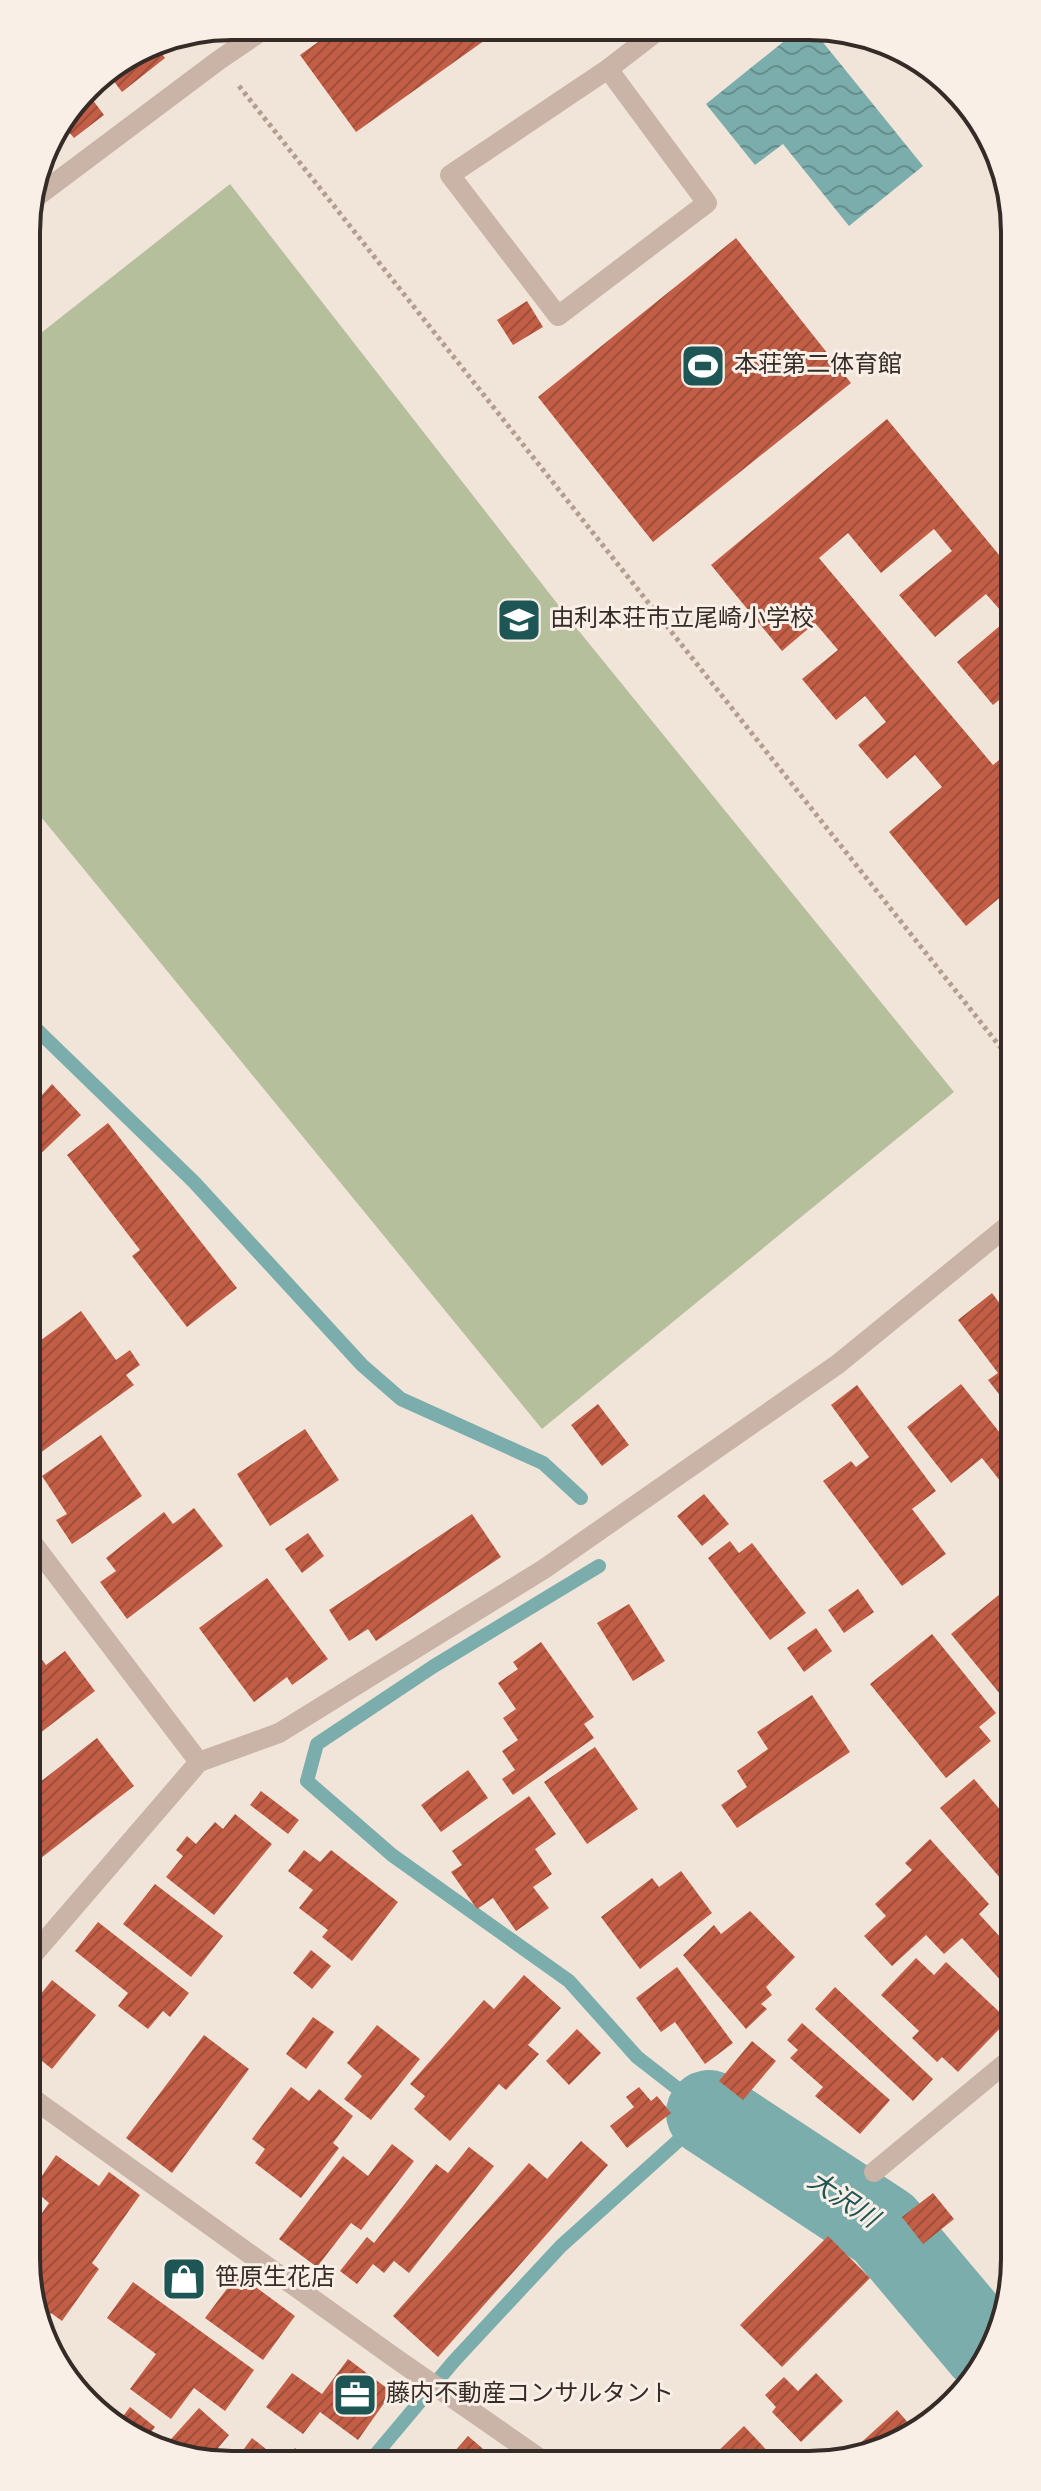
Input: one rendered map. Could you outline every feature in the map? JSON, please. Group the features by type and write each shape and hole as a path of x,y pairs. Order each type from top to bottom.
{"street":[{"path":"45,190 248,40"},
{"path":"608,69 707,203 558,316 450,175 608,69 646,40"},
{"path":"40,1947 199,1762 279,1733 544,1569 838,1364 1001,1231"},
{"path":"40,1553 199,1762"},
{"path":"874,2172 1001,2067"},
{"path":"40,2104 529,2451"}],"path":[{"path":"219,60 1001,1048"}],"green space":[{"path":"230,184 574,625 954,1092 542,1429 40,816 40,334"}],"water":[{"path":"786,40 821,40 923,166 849,226 783,144 755,165 706,104"}],"building":[{"path":"321,40 485,40 356,132 300,55"},
{"path":"162,54 165,58 122,92 114,81"},
{"path":"93,100 104,115 74,138 69,132"},
{"path":"736,238 851,383 653,542 538,397"},
{"path":"527,301 543,327 513,345 497,320"},
{"path":"887,419 1001,557 1001,611 986,594 935,637 899,595 952,551 934,529 881,573 848,533 819,558 993,765 1001,758 1001,897 966,926 889,832 942,787 915,755 887,779 858,745 886,722 865,696 836,720 802,679 838,650 815,623 782,651 711,565"},
{"path":"1001,625 1001,698 993,705 957,662"},
{"path":"52,1084 81,1115 40,1154 40,1093 42,1095"},
{"path":"108,1123 237,1288 187,1327 132,1256 140,1250 67,1155"},
{"path":"992,1293 1001,1305 1001,1397 988,1380 998,1373 958,1320"},
{"path":"81,1311 116,1360 130,1350 140,1365 126,1375 134,1385 40,1453 40,1341"},
{"path":"961,1384 1001,1434 1001,1482 982,1458 951,1483 907,1427"},
{"path":"857,1385 936,1491 912,1509 946,1554 902,1586 823,1481 851,1461 856,1467 869,1457 831,1405"},
{"path":"598,1404 629,1445 602,1466 571,1425"},
{"path":"305,1429 339,1480 270,1526 237,1474"},
{"path":"101,1435 142,1496 72,1544 56,1520 67,1514 42,1476"},
{"path":"704,1494 729,1524 702,1546 677,1516"},
{"path":"194,1508 223,1546 127,1619 100,1582 116,1571 106,1558 164,1512 173,1524"},
{"path":"472,1514 501,1557 376,1641 368,1629 349,1641 329,1610"},
{"path":"308,1533 324,1556 302,1573 285,1549"},
{"path":"730,1541 739,1553 752,1543 806,1613 770,1640 708,1558"},
{"path":"267,1578 328,1659 292,1685 287,1677 254,1702 199,1628"},
{"path":"858,1589 874,1612 844,1633 828,1610"},
{"path":"1000,1594 1001,1695 951,1634"},
{"path":"629,1604 665,1661 633,1681 597,1623"},
{"path":"816,1628 832,1651 804,1672 787,1648"},
{"path":"932,1634 996,1713 979,1727 991,1741 946,1778 870,1684"},
{"path":"541,1642 594,1717 584,1724 594,1738 513,1795 502,1779 515,1770 502,1751 518,1740 503,1718 516,1709 498,1683 518,1669 513,1662"},
{"path":"65,1651 95,1691 40,1733 40,1657 46,1665"},
{"path":"812,1695 850,1752 737,1828 721,1805 747,1787 737,1771 768,1749 757,1732"},
{"path":"97,1738 134,1786 40,1859 40,1782"},
{"path":"595,1747 638,1809 587,1844 544,1782"},
{"path":"468,1770 488,1798 441,1832 421,1805"},
{"path":"974,1779 1001,1811 1001,1879 940,1808"},
{"path":"261,1791 299,1820 288,1834 250,1805"},
{"path":"529,1796 556,1834 535,1849 552,1874 533,1887 549,1908 516,1931 493,1898 477,1909 451,1872 462,1865 452,1851"},
{"path":"235,1814 272,1844 214,1915 166,1877 183,1856 176,1850 187,1836 196,1844 215,1822 223,1829"},
{"path":"930,1839 989,1904 979,1914 1001,1938 1001,1981 962,1938 944,1954 926,1935 892,1966 864,1936 886,1916 875,1904 912,1870 905,1863"},
{"path":"304,1850 320,1862 331,1850 398,1902 352,1961 322,1937 328,1930 299,1908 313,1890 288,1871"},
{"path":"681,1871 712,1913 640,1969 601,1917 652,1878 659,1887"},
{"path":"155,1884 223,1936 191,1977 123,1924"},
{"path":"750,1911 795,1957 766,1987 772,1995 761,2004 767,2009 746,2029 683,1955 714,1925 721,1934"},
{"path":"98,1922 189,1993 170,2017 163,2011 148,2029 118,2006 128,1993 75,1951"},
{"path":"311,1950 331,1966 312,1989 293,1973"},
{"path":"916,1958 934,1975 946,1962 1001,2013 1001,2027 958,2072 942,2057 937,2062 912,2038 919,2031 881,1995"},
{"path":"677,1967 733,2043 705,2064 675,2022 661,2032 636,1998"},
{"path":"524,1975 561,2008 528,2045 539,2054 506,2090 499,2084 450,2141 414,2109 425,2096 410,2084 484,2000 494,2009"},
{"path":"52,1980 96,2015 52,2069 40,2059 40,1995"},
{"path":"835,1987 933,2079 913,2101 815,2009"},
{"path":"313,2017 334,2032 306,2069 286,2054"},
{"path":"802,2023 890,2100 860,2134 815,2096 823,2087 790,2058 798,2050 787,2040"},
{"path":"377,2025 420,2059 371,2120 344,2099 362,2076 347,2063"},
{"path":"577,2029 601,2053 569,2085 546,2061"},
{"path":"204,2035 249,2069 172,2173 126,2138"},
{"path":"752,2041 776,2061 743,2100 719,2081"},
{"path":"291,2087 309,2101 319,2089 353,2116 333,2143 339,2148 301,2198 255,2163 265,2149 252,2139"},
{"path":"639,2087 651,2101 657,2096 671,2113 627,2148 610,2126 634,2107 626,2097"},
{"path":"581,2141 608,2165 438,2357 393,2316 529,2163 547,2179"},
{"path":"392,2144 414,2161 361,2230 351,2223 317,2267 279,2239 343,2156 368,2176"},
{"path":"469,2147 494,2166 409,2273 394,2261 384,2273 373,2264 357,2284 340,2271 367,2237 374,2243 436,2164 448,2173"},
{"path":"56,2155 99,2186 109,2172 140,2195 92,2263 99,2269 62,2321 51,2313 49,2316 42,2284 40,2216 49,2203 40,2195 40,2179"},
{"path":"933,2193 954,2219 923,2244 902,2217"},
{"path":"828,2236 870,2278 782,2367 740,2325"},
{"path":"238,2274 295,2316 263,2360 205,2318"},
{"path":"133,2282 254,2370 225,2411 194,2388 171,2419 130,2389 156,2354 107,2318"},
{"path":"348,2359 392,2392 358,2440 320,2412 303,2434 266,2407 292,2373 322,2394"},
{"path":"816,2373 843,2401 801,2442 772,2412 776,2407 765,2395 784,2377 798,2391"},
{"path":"130,2407 155,2427 150,2433 122,2417"},
{"path":"199,2408 229,2435 216,2450 170,2441"},
{"path":"897,2410 908,2423 894,2431 860,2444"},
{"path":"744,2426 767,2451 718,2451"},
{"path":"468,2436 486,2451 455,2451"},
{"path":"252,2438 268,2451 242,2451"}],"waterway":[{"path":"40,1033 194,1182 362,1365 401,1399 543,1463 581,1498"},
{"path":"379,2451 454,2361 561,2246 709,2113 637,2057 569,1981 392,1855 307,1781 317,1744 434,1666 599,1566"},
{"name":"大沢川","path":"709,2113 884,2228 981,2343"}],"place":[{"name":"本荘第二体育館","path":"703,366"},
{"name":"由利本荘市立尾崎小学校","path":"519,620"},
{"name":"笹原生花店","path":"184,2279"},
{"name":"藤内不動産コンサルタント","path":"355,2395"}]}
